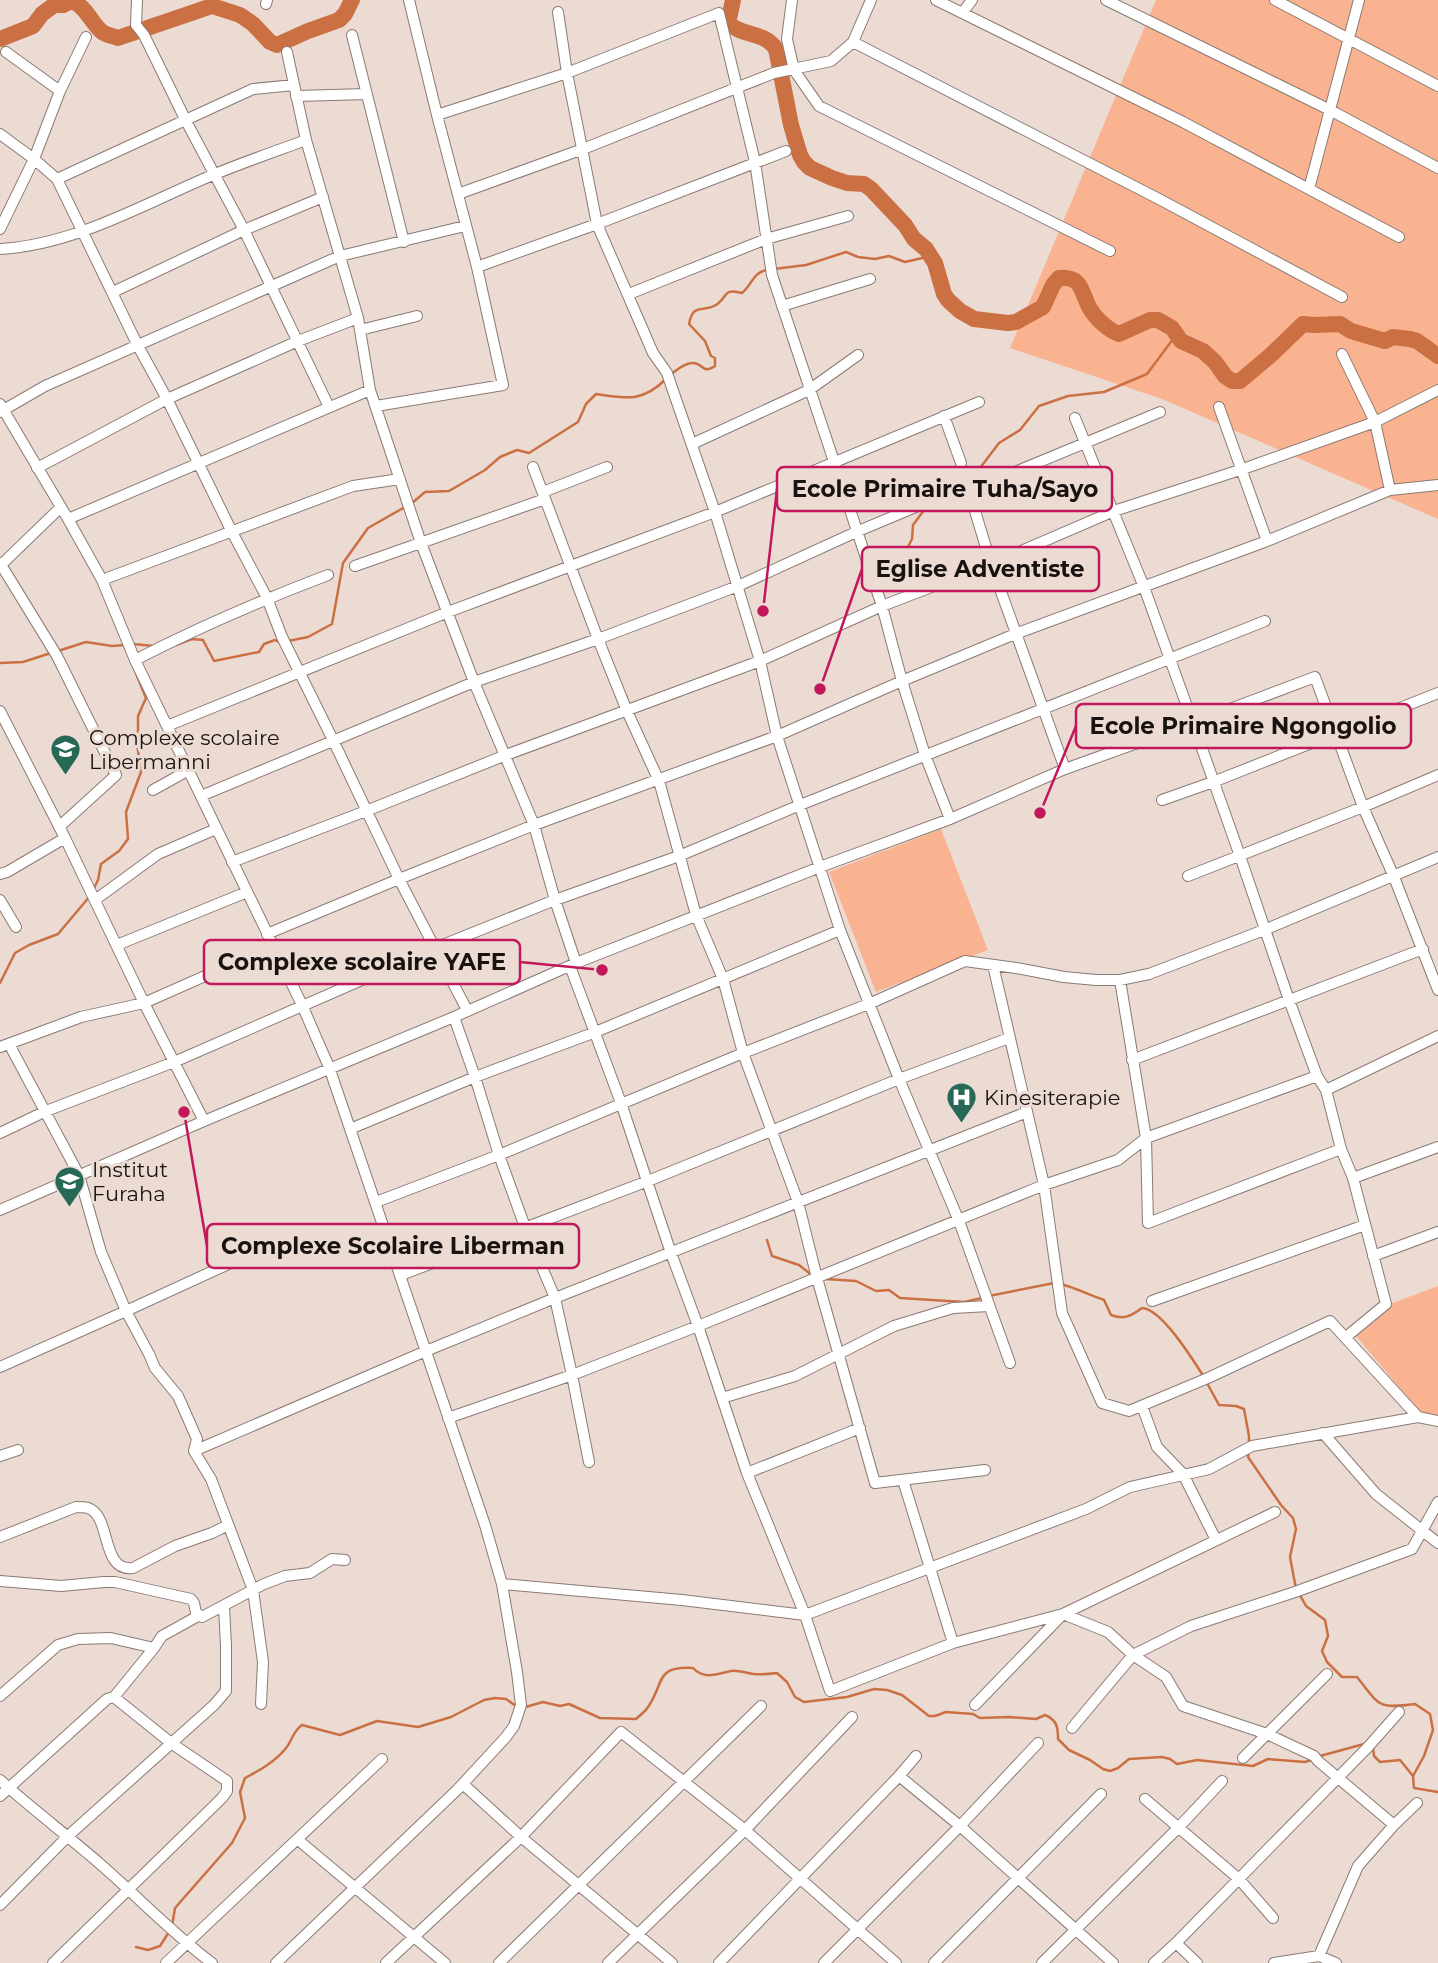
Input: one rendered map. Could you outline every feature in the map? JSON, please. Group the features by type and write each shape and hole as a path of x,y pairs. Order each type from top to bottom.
{"street":[{"path":"137,0 135,24 144,35 244,230 329,407"},
{"path":"376,406 503,385 477,267 409,0"},
{"path":"784,71 792,0"},
{"path":"458,194 583,149 737,87 784,71 831,61 853,42 871,0"},
{"path":"936,0 1183,122 1399,237"},
{"path":"963,12 972,0"},
{"path":"1106,0 1330,110 1438,169"},
{"path":"1275,0 1438,86"},
{"path":"1309,189 1359,0"},
{"path":"558,12 597,223 653,353 669,377 738,586 760,661 777,736 840,930 959,1221 1010,1363"},
{"path":"437,115 568,73 719,13 755,162 772,275 882,606 925,755 950,819"},
{"path":"352,34 404,242"},
{"path":"0,229 34,159 60,91 86,37"},
{"path":"853,42 1159,199 1342,297"},
{"path":"6,52 60,91"},
{"path":"287,52 306,140 358,318 370,390 421,543 474,682 534,825 593,1033 621,1103 747,1473 805,1615 830,1691 953,1643 1063,1614 1275,1512"},
{"path":"784,71 819,106 1110,251"},
{"path":"57,179 253,89 367,94"},
{"path":"0,134 57,179 138,346 267,598 298,672 399,879 467,1010"},
{"path":"0,250 20,248 83,231 214,174 306,140"},
{"path":"477,267 786,151"},
{"path":"113,292 244,230 323,197"},
{"path":"629,295 766,239 848,216"},
{"path":"276,1963 463,1784 506,1737 520,1708 513,1646 502,1584 485,1525 330,1067 303,1004 272,946 135,660 102,580 1,408 340,256 465,226"},
{"path":"782,306 870,279"},
{"path":"360,330 417,316"},
{"path":"37,468 167,399 298,341 358,318"},
{"path":"1342,354 1374,422 1390,490"},
{"path":"692,444 809,390 858,355"},
{"path":"68,519 370,390"},
{"path":"232,862 506,755 760,661 882,606 1114,511 1374,422 1438,390"},
{"path":"167,726 448,612 715,512 979,402"},
{"path":"1219,407 1267,541"},
{"path":"1065,769 990,564 969,492 1160,412"},
{"path":"944,416 961,463"},
{"path":"1074,418 1144,587 1289,1000 1317,1076 1326,1090 1341,1149 1353,1178 1386,1304 1346,1337"},
{"path":"533,467 598,639 659,781 696,915 723,979 743,1052 798,1202 876,1483 985,1470"},
{"path":"355,566 544,495 607,467"},
{"path":"102,580 353,486 400,479"},
{"path":"267,934 534,825 777,736 1015,634 1267,541 1390,490 1438,485"},
{"path":"201,796 474,682 738,586 923,504"},
{"path":"59,827 116,775 55,653 0,565 61,507"},
{"path":"135,660 267,598 328,575"},
{"path":"0,1133 46,1111 174,1062 435,948 555,900 679,856 800,805 1265,621"},
{"path":"0,1210 573,964 950,819 1065,769 1315,677 1363,807 1394,877 1438,990"},
{"path":"1162,800 1438,693"},
{"path":"0,711 204,1121"},
{"path":"153,790 189,770"},
{"path":"1188,876 1438,775"},
{"path":"95,900 158,854 216,829"},
{"path":"0,874 65,838"},
{"path":"376,1202 499,1155 743,1052 871,1003 965,961 1064,977 1120,980 1149,974 1438,858"},
{"path":"117,945 247,892"},
{"path":"0,900 16,927"},
{"path":"350,1129 475,1077 593,1033 840,930"},
{"path":"261,1704 263,1662 253,1590 211,1479 194,1451 197,1439 178,1396 155,1368 126,1311 101,1252 79,1175 46,1111 4,1045 80,1017 144,1003 272,946"},
{"path":"1132,1060 1423,949"},
{"path":"993,965 1044,1185 1062,1313 1102,1403 1129,1411 1330,1321 1418,1417"},
{"path":"1120,980 1146,1138 1149,1223 1341,1149"},
{"path":"454,1017 499,1155 555,1298 589,1462"},
{"path":"1326,1090 1438,1037"},
{"path":"401,1275 648,1181 899,1079 1009,1038"},
{"path":"448,1418 572,1375 698,1326 1044,1185 1118,1160 1146,1138 1317,1076"},
{"path":"194,1451 555,1298 1027,1112"},
{"path":"1353,1178 1438,1147"},
{"path":"1152,1301 1365,1225"},
{"path":"1373,1256 1438,1232"},
{"path":"0,1367 246,1256"},
{"path":"722,1398 795,1376 894,1326 987,1300"},
{"path":"1142,1406 1157,1447 1183,1474 1216,1540"},
{"path":"502,1584 682,1600 805,1615 1086,1509 1130,1487 1209,1469 1249,1447 1418,1417 1438,1421"},
{"path":"747,1473 860,1428"},
{"path":"1323,1433 1376,1494 1438,1543"},
{"path":"0,1456 18,1450"},
{"path":"903,1480 953,1643"},
{"path":"1072,1728 1133,1655 1191,1626 1412,1549 1438,1502"},
{"path":"0,1537 76,1507 87,1507 100,1521 116,1563 126,1569 228,1525"},
{"path":"0,1796 4,1784 107,1699 114,1697 162,1636 198,1616 202,1617 285,1576 310,1573 332,1559 345,1560"},
{"path":"0,1581 61,1586 104,1581 191,1600 198,1616"},
{"path":"0,1905 68,1836 226,1692 224,1606"},
{"path":"1063,1614 1108,1632 1133,1655 1166,1677 1183,1706 1267,1734 1316,1758 1394,1825"},
{"path":"975,1705 1063,1614"},
{"path":"0,1696 58,1645 78,1639 111,1638 154,1648"},
{"path":"1243,1758 1327,1674"},
{"path":"53,1963 227,1791 227,1782 171,1743 114,1697"},
{"path":"499,1963 761,1706"},
{"path":"1154,1963 1239,1879 1399,1712"},
{"path":"608,1963 745,1830 852,1717"},
{"path":"386,1963 521,1837 621,1732 745,1830 897,1963"},
{"path":"824,1963 1038,1743"},
{"path":"719,1963 916,1756"},
{"path":"166,1963 382,1759"},
{"path":"899,1776 960,1826 1113,1963"},
{"path":"1042,1963 1222,1782"},
{"path":"4,1784 68,1836 187,1944 212,1963"},
{"path":"463,1784 521,1837 672,1963"},
{"path":"934,1963 1101,1794"},
{"path":"1145,1799 1239,1879 1273,1918"},
{"path":"1319,1956 1358,1866 1417,1803"},
{"path":"297,1839 445,1963"},
{"path":"1176,1943 1197,1963"},
{"path":"1276,1963 1319,1956 1336,1963"}],"shaded area":[{"path":"1156,0 1438,0 1438,519 1162,399 1010,348"},
{"path":"941,829 988,950 876,992 829,872"},
{"path":"1438,1286 1438,1416 1420,1412 1356,1336 1390,1304"}],"waterway":[{"path":"0,39 33,26 42,14 54,5 71,1 84,10 103,32 118,38 212,6 240,15 277,45 339,20 352,0"},
{"path":"733,0 728,23 766,39 776,49 791,125 804,162 810,168 832,178 847,183 864,184 871,189 926,249 935,263 948,300 974,319 1016,322 1043,307 1053,285 1059,278 1067,278 1080,286 1089,307 1111,330 1119,334 1150,320 1158,320 1172,328 1181,341 1203,351 1232,381 1240,381 1303,324 1340,324 1351,331 1385,341 1393,337 1410,339 1438,356"},
{"path":"774,269 806,265 846,252 875,259 889,256 905,262 931,256"},
{"path":"670,375 690,363 696,363 705,369 715,366 715,358 711,356 705,341 689,324 693,313 698,309 714,306 728,293 742,293 756,276 767,270"},
{"path":"902,559 912,539 913,525 948,478 959,483 966,480 980,468 999,443 1020,430 1039,406 1068,396 1104,392 1147,374 1176,335"},
{"path":"411,504 425,492 449,491 485,470 500,457 517,450 529,453 578,422 586,404 596,394 641,396 665,380"},
{"path":"288,641 308,637 332,624 343,563 368,528 405,507"},
{"path":"176,645 192,639 203,640 214,661 259,652 264,644 275,640 281,643"},
{"path":"58,651 86,642 125,645"},
{"path":"133,644 154,646"},
{"path":"0,663 23,662 51,653"},
{"path":"93,890 101,864 119,851 128,839 126,812 141,772 136,737 138,716 146,698 133,666"},
{"path":"0,983 15,953 58,934 90,896"},
{"path":"767,1240 772,1256 799,1265 813,1276"},
{"path":"826,1279 856,1281 876,1291 889,1290 900,1298 964,1302 982,1298"},
{"path":"989,1296 1054,1283"},
{"path":"1061,1284 1104,1300 1111,1315 1127,1316 1142,1308 1150,1311 1168,1326 1204,1377"},
{"path":"1207,1383 1219,1405 1244,1409 1249,1445"},
{"path":"1249,1452 1248,1457 1293,1518 1296,1529 1290,1557 1296,1589"},
{"path":"1300,1595 1306,1606 1325,1620 1328,1636 1322,1651 1327,1662 1342,1677 1357,1677 1380,1703 1393,1706 1415,1704 1430,1714 1433,1730 1424,1756 1413,1776"},
{"path":"522,1708 543,1702 560,1706 569,1704 600,1718 636,1719 648,1707 662,1678 672,1670 693,1668 706,1675 734,1671 777,1673 787,1682 795,1697 804,1702 847,1697 874,1689 902,1695 929,1716 946,1712 973,1714 980,1718 1036,1719 1045,1715 1054,1722 1058,1739 1069,1750 1110,1771 1129,1759 1162,1757 1177,1764 1197,1760 1253,1766 1268,1759 1305,1762 1314,1759"},
{"path":"172,1926 175,1908 232,1843 245,1818 240,1792 245,1778 277,1757 302,1725 340,1735 377,1721 418,1727 451,1717 484,1700 495,1698 506,1699 516,1706"},
{"path":"1320,1756 1364,1744"},
{"path":"1373,1747 1374,1756 1380,1762 1400,1760 1413,1776 1414,1788 1438,1792"},
{"path":"136,1947 148,1950 160,1946 169,1932"}],"place":[{"name":"Ecole Primaire Tuha/Sayo","path":"763,611"},
{"name":"Eglise Adventiste","path":"820,689"},
{"name":"Complexe scolaire Libermanni","path":"66,776"},
{"name":"Ecole Primaire Ngongolio","path":"1040,813"},
{"name":"Complexe scolaire YAFE","path":"602,970"},
{"name":"Complexe Scolaire Liberman","path":"184,1112"},
{"name":"Kinesiterapie","path":"961,1124"},
{"name":"Institut Furaha","path":"69,1208"}]}
